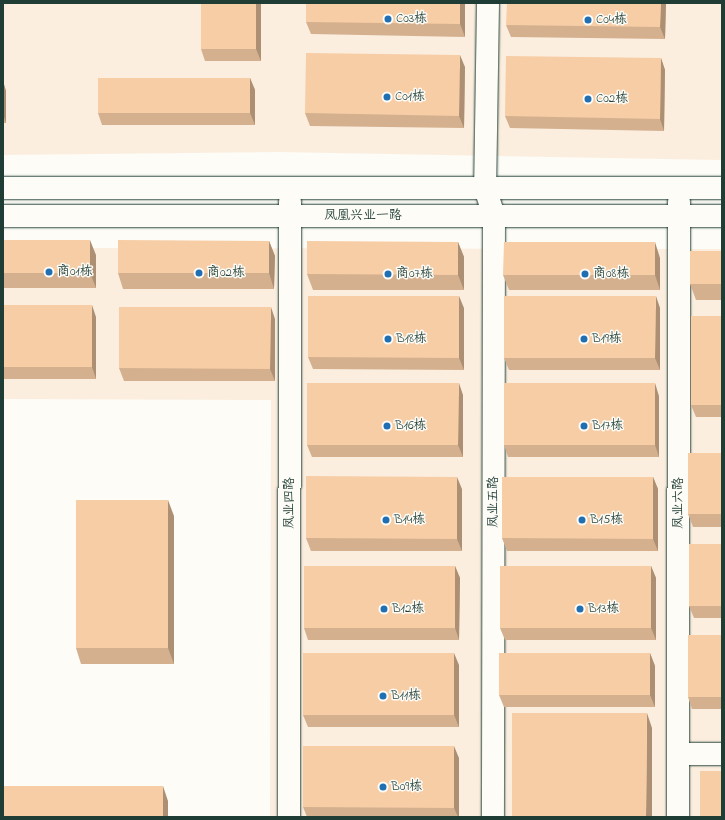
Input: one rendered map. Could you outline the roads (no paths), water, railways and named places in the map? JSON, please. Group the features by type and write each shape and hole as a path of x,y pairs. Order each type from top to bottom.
{"street":[{"name":"凤业五路","path":"488,3 485,188 494,215 493,817"},
{"path":"3,188 722,188"},
{"name":"凤业四路","path":"289,817 290,188"},
{"name":"凤业六路","path":"678,817 679,188"},
{"name":"凤凰兴业一路","path":"3,216 722,216"},
{"path":"678,754 722,754"}],"place":[{"name":"C03栋","path":"388,19"},
{"name":"C04栋","path":"588,20"},
{"name":"C01栋","path":"387,97"},
{"name":"C02栋","path":"588,99"},
{"name":"商01栋","path":"49,272"},
{"name":"商02栋","path":"199,273"},
{"name":"商07栋","path":"388,274"},
{"name":"商08栋","path":"585,274"},
{"name":"B18栋","path":"388,339"},
{"name":"B19栋","path":"584,339"},
{"name":"B16栋","path":"387,426"},
{"name":"B17栋","path":"584,426"},
{"name":"B14栋","path":"386,520"},
{"name":"B15栋","path":"582,520"},
{"name":"B12栋","path":"384,609"},
{"name":"B13栋","path":"580,609"},
{"name":"B11栋","path":"383,696"},
{"name":"B09栋","path":"383,787"}]}
